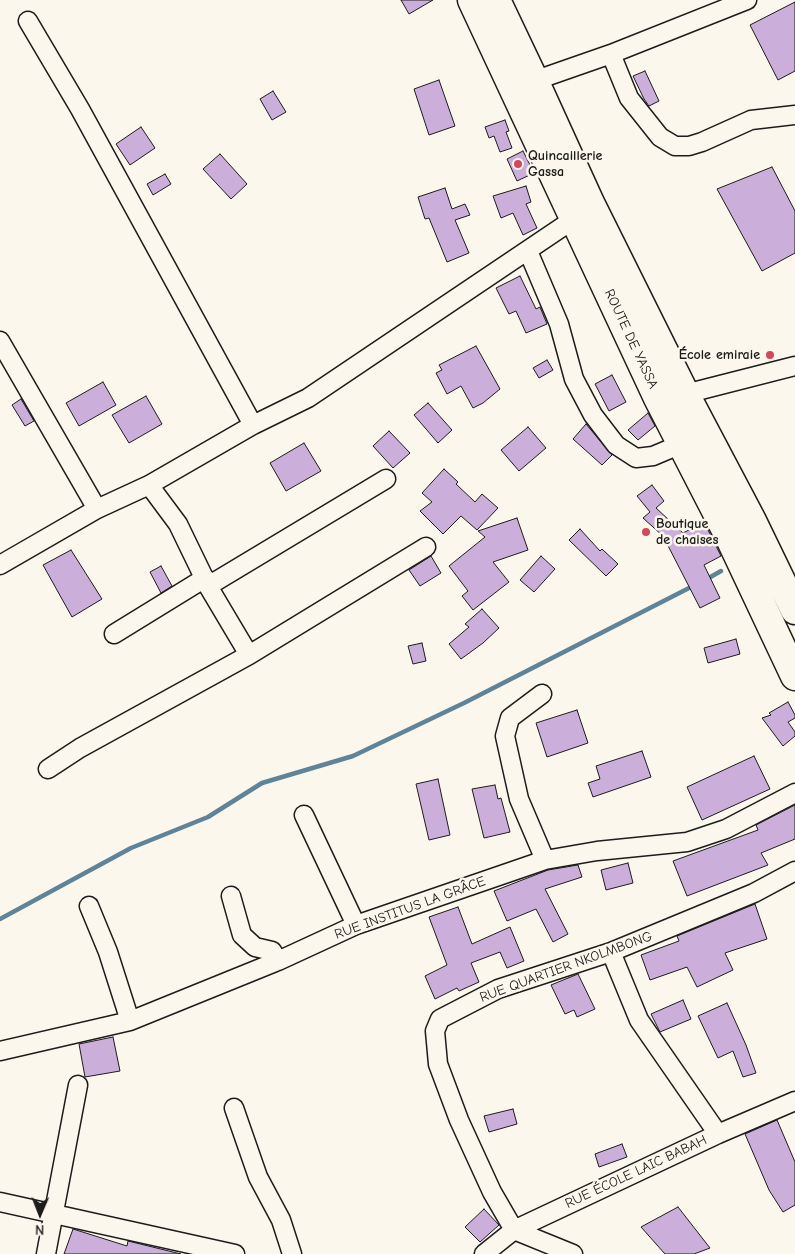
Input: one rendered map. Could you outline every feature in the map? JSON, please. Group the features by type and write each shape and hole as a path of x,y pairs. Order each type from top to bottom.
{"main road":[{"name":"ROUTE DE YASSA","path":"472,0 524,85 590,203 685,394 752,521 795,610"},
{"name":"ROUTE DE YASSA","path":"496,0 524,85 574,220 658,398 728,534 795,676"}],"street":[{"path":"524,85 611,54 728,4 747,0"},
{"path":"28,21 85,118 252,425"},
{"path":"611,54 629,98 660,137 675,146 689,146 702,142 751,120 795,115"},
{"path":"0,565 97,509 149,485 252,425 308,398 574,220"},
{"path":"528,251 559,324 574,379 593,416 616,445 636,458 653,456 672,448 681,441"},
{"path":"0,341 97,509"},
{"path":"685,394 795,366"},
{"path":"114,634 386,479"},
{"path":"149,485 178,524 206,582 249,654"},
{"path":"48,769 80,748 249,654 426,547"},
{"path":"542,694 510,718 504,736 519,799 545,860"},
{"name":"RUE INSTITUS LA GRÂCE","path":"0,1051 130,1021 278,961 356,924 545,860 596,851 687,842 726,829 795,793"},
{"path":"304,815 356,924"},
{"name":"RUE QUARTIER NKOLMBONG","path":"514,1230 488,1183 459,1120 438,1064 435,1031 440,1019 498,989 611,952 754,893 795,871"},
{"path":"231,896 242,935 255,947 272,951 278,961"},
{"path":"89,906 108,952 130,1021"},
{"path":"611,952 639,1020 718,1134"},
{"path":"46,1254 78,1085"},
{"name":"RUE ÉCOLE LAIC BABAH","path":"484,1254 514,1230 718,1134 795,1101"},
{"path":"234,1108 258,1177 281,1220 292,1254"},
{"path":"0,1202 235,1254"},
{"path":"514,1230 573,1254"}],"building":[{"path":"401,0 433,0 409,14"},
{"path":"795,2 795,71 778,80 750,25"},
{"path":"645,71 659,101 649,106 633,76"},
{"path":"439,80 455,126 429,135 414,89"},
{"path":"273,91 286,112 272,120 260,99"},
{"path":"505,120 509,131 506,132 512,148 500,152 494,136 489,138 485,127"},
{"path":"141,127 155,148 130,165 116,144"},
{"path":"523,151 534,173 517,181 507,159"},
{"path":"220,154 247,184 231,199 203,169"},
{"path":"772,167 795,211 795,253 762,271 717,189"},
{"path":"165,174 171,184 153,195 147,184"},
{"path":"526,186 531,202 526,204 537,228 523,235 513,213 501,218 493,196"},
{"path":"445,188 452,209 465,204 470,215 455,220 469,253 447,262 429,218 425,219 418,197"},
{"path":"520,276 536,309 540,307 547,324 526,333 516,311 509,314 496,288"},
{"path":"476,346 500,389 483,403 473,408 461,386 447,394 436,373 442,370 439,365"},
{"path":"547,360 553,370 539,378 533,368"},
{"path":"612,375 626,402 609,411 595,384"},
{"path":"103,382 116,405 79,426 66,403"},
{"path":"146,396 162,424 129,443 112,415"},
{"path":"21,399 34,421 25,426 12,405"},
{"path":"428,403 452,430 438,443 414,415"},
{"path":"648,413 655,426 638,440 628,430"},
{"path":"586,424 612,455 602,465 573,439"},
{"path":"528,427 546,448 519,471 501,450"},
{"path":"389,431 410,453 393,468 373,446"},
{"path":"304,443 321,471 286,491 270,463"},
{"path":"444,469 458,482 456,484 475,502 482,494 498,508 477,530 461,516 443,534 420,511 432,502 422,493"},
{"path":"652,485 664,501 656,508 683,533 704,522 721,556 704,565 720,598 700,608 663,536 643,518 650,512 637,496"},
{"path":"517,518 528,550 493,562 509,582 473,610 462,596 468,591 449,566 485,537 478,531"},
{"path":"580,529 600,551 602,549 618,564 606,576 569,540"},
{"path":"71,550 102,599 72,617 43,565"},
{"path":"431,556 441,573 420,586 409,570"},
{"path":"541,556 555,569 534,592 520,580"},
{"path":"161,566 172,586 161,593 150,572"},
{"path":"482,609 499,628 483,643 461,659 449,644 469,627 465,624"},
{"path":"736,639 740,654 708,663 704,648"},
{"path":"422,643 426,661 413,664 408,646"},
{"path":"788,702 795,715 795,718 788,722 795,732 795,736 783,746 762,718 771,715 769,713"},
{"path":"577,710 588,743 547,757 536,723"},
{"path":"642,751 651,777 593,797 588,783 600,779 596,766"},
{"path":"754,756 770,789 702,820 687,787"},
{"path":"438,779 450,835 429,840 416,784"},
{"path":"495,785 498,799 501,798 510,832 484,838 472,789"},
{"path":"795,805 795,839 761,853 768,865 687,896 673,861 758,830 756,825"},
{"path":"628,863 633,883 606,890 601,870"},
{"path":"578,865 582,877 545,889 568,934 553,942 536,909 507,921 494,891 548,870"},
{"path":"755,904 767,939 725,953 733,970 697,987 687,967 650,980 641,955 679,941 677,936"},
{"path":"458,907 472,944 510,927 524,961 507,968 500,952 471,963 479,982 459,991 457,988 435,999 425,976 447,965 429,917"},
{"path":"578,974 595,1009 577,1017 574,1010 565,1014 551,985"},
{"path":"683,1000 691,1019 660,1032 651,1014"},
{"path":"727,1003 756,1073 743,1077 733,1051 718,1058 698,1016"},
{"path":"113,1037 120,1071 85,1077 79,1044"},
{"path":"513,1109 517,1124 489,1132 484,1116"},
{"path":"777,1120 795,1162 795,1205 783,1212 769,1190 745,1134"},
{"path":"622,1144 627,1157 599,1167 595,1154"},
{"path":"678,1207 710,1248 694,1254 665,1254 641,1227"},
{"path":"484,1209 499,1225 480,1242 465,1227"},
{"path":"73,1229 127,1246 128,1241 181,1254 64,1254"}],"waterway":[{"path":"707,579 721,571"},
{"path":"0,919 131,848 208,817 262,783 353,756 464,703 693,586"}],"place":[{"name":"Quincaillerie Gassa","path":"518,164"},
{"name":"École emiraie","path":"770,355"},
{"name":"Boutique de chaises","path":"646,532"}]}
